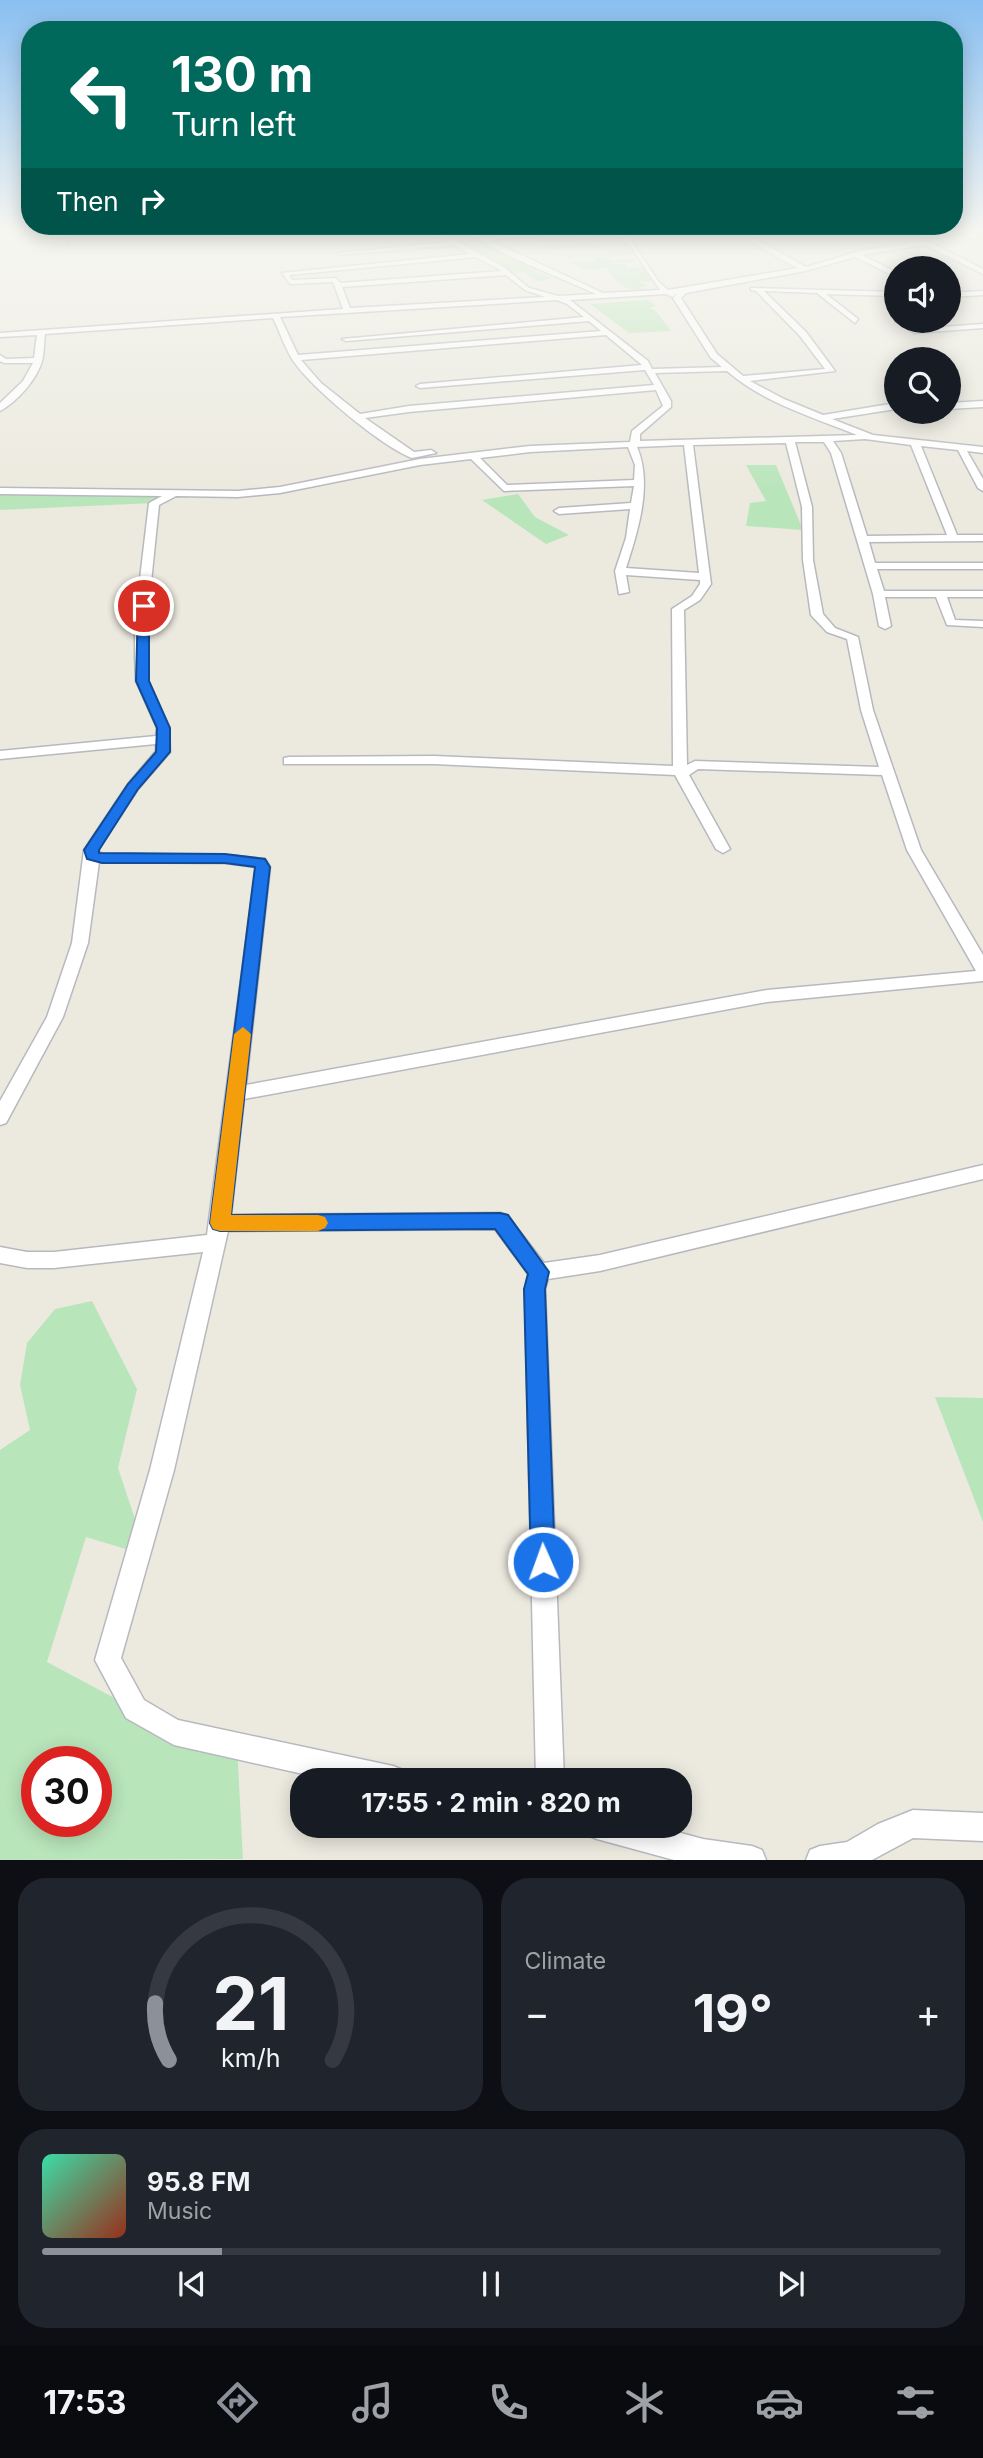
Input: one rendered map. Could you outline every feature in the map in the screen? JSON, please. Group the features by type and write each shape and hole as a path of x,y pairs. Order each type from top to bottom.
{"street":[{"path":"0,335 223,319"},
{"path":"277,319 296,358 305,370 358,417 416,458 473,456 634,440 667,407 650,369 590,319 346,339"},
{"path":"690,319 704,342 728,369 741,379 781,401 871,438"},
{"path":"741,379 831,371 788,319"},
{"path":"961,328 983,326"},
{"path":"0,408 27,384 42,353 41,332"},
{"path":"296,358 606,332"},
{"path":"0,357 4,361 39,360"},
{"path":"419,386 650,369 728,369"},
{"path":"358,417 484,402 660,387"},
{"path":"484,402 493,411"},
{"path":"961,405 983,404"},
{"path":"820,418 884,408"},
{"path":"839,439 848,430"},
{"path":"0,492 155,496 280,489 416,458 634,440 688,443 871,438 983,450"},
{"path":"827,439 836,453 879,594 886,626"},
{"path":"623,592 620,572 631,538 639,483 640,466 634,440"},
{"path":"790,440 807,507 808,561 817,615 831,630 852,637 867,710 914,850 983,968"},
{"path":"688,443 706,584 696,598 678,609 680,771 723,849"},
{"path":"915,443 953,537"},
{"path":"961,448 983,488"},
{"path":"473,456 504,488 639,483"},
{"path":"0,1118 55,1017 80,943 92,850 133,787 163,752 164,739 158,711 142,681 141,657 141,621 155,496"},
{"path":"559,511 636,506"},
{"path":"863,539 983,538"},
{"path":"870,566 983,566"},
{"path":"620,572 705,576"},
{"path":"879,594 983,594"},
{"path":"940,594 951,623 983,624"},
{"path":"0,755 164,739"},
{"path":"289,761 434,760 680,771 688,771 695,765 886,771"},
{"path":"92,856 225,859 260,862 263,867 218,1233 162,1470 108,1660 135,1709 174,1732 338,1768"},
{"path":"235,1094 767,996 983,976"},
{"path":"539,1272 600,1263 983,1172"},
{"path":"0,1255 17,1260 44,1262 173,1245 218,1233 500,1221 539,1272"},
{"path":"539,1272 535,1289 550,1768"},
{"path":"820,1860 851,1856 888,1834 913,1824 983,1827"},
{"path":"646,1838 703,1853 752,1860"}],"green space":[{"path":"610,319 662,319 671,331 629,333"},
{"path":"746,465 776,465 803,530 746,526 750,503 766,501"},
{"path":"0,492 155,495 157,500 154,503 0,510"},
{"path":"518,494 535,517 569,535 546,544 482,500"},
{"path":"92,1301 137,1389 118,1468 137,1525 139,1553 86,1537 47,1662 135,1709 237,1746 243,1859 0,1860 0,1450 30,1430 20,1385 27,1343 55,1309"},
{"path":"935,1397 983,1398 983,1522"}],"slow traffic":[{"path":"243,1034 220,1223 318,1223"}],"route":[{"path":"144,606 141,621 142,681 150,701 158,711 163,728 163,752 133,787 92,850 92,856 225,859 260,862 263,867 220,1223 500,1221 539,1272 535,1289 543,1562"}]}
